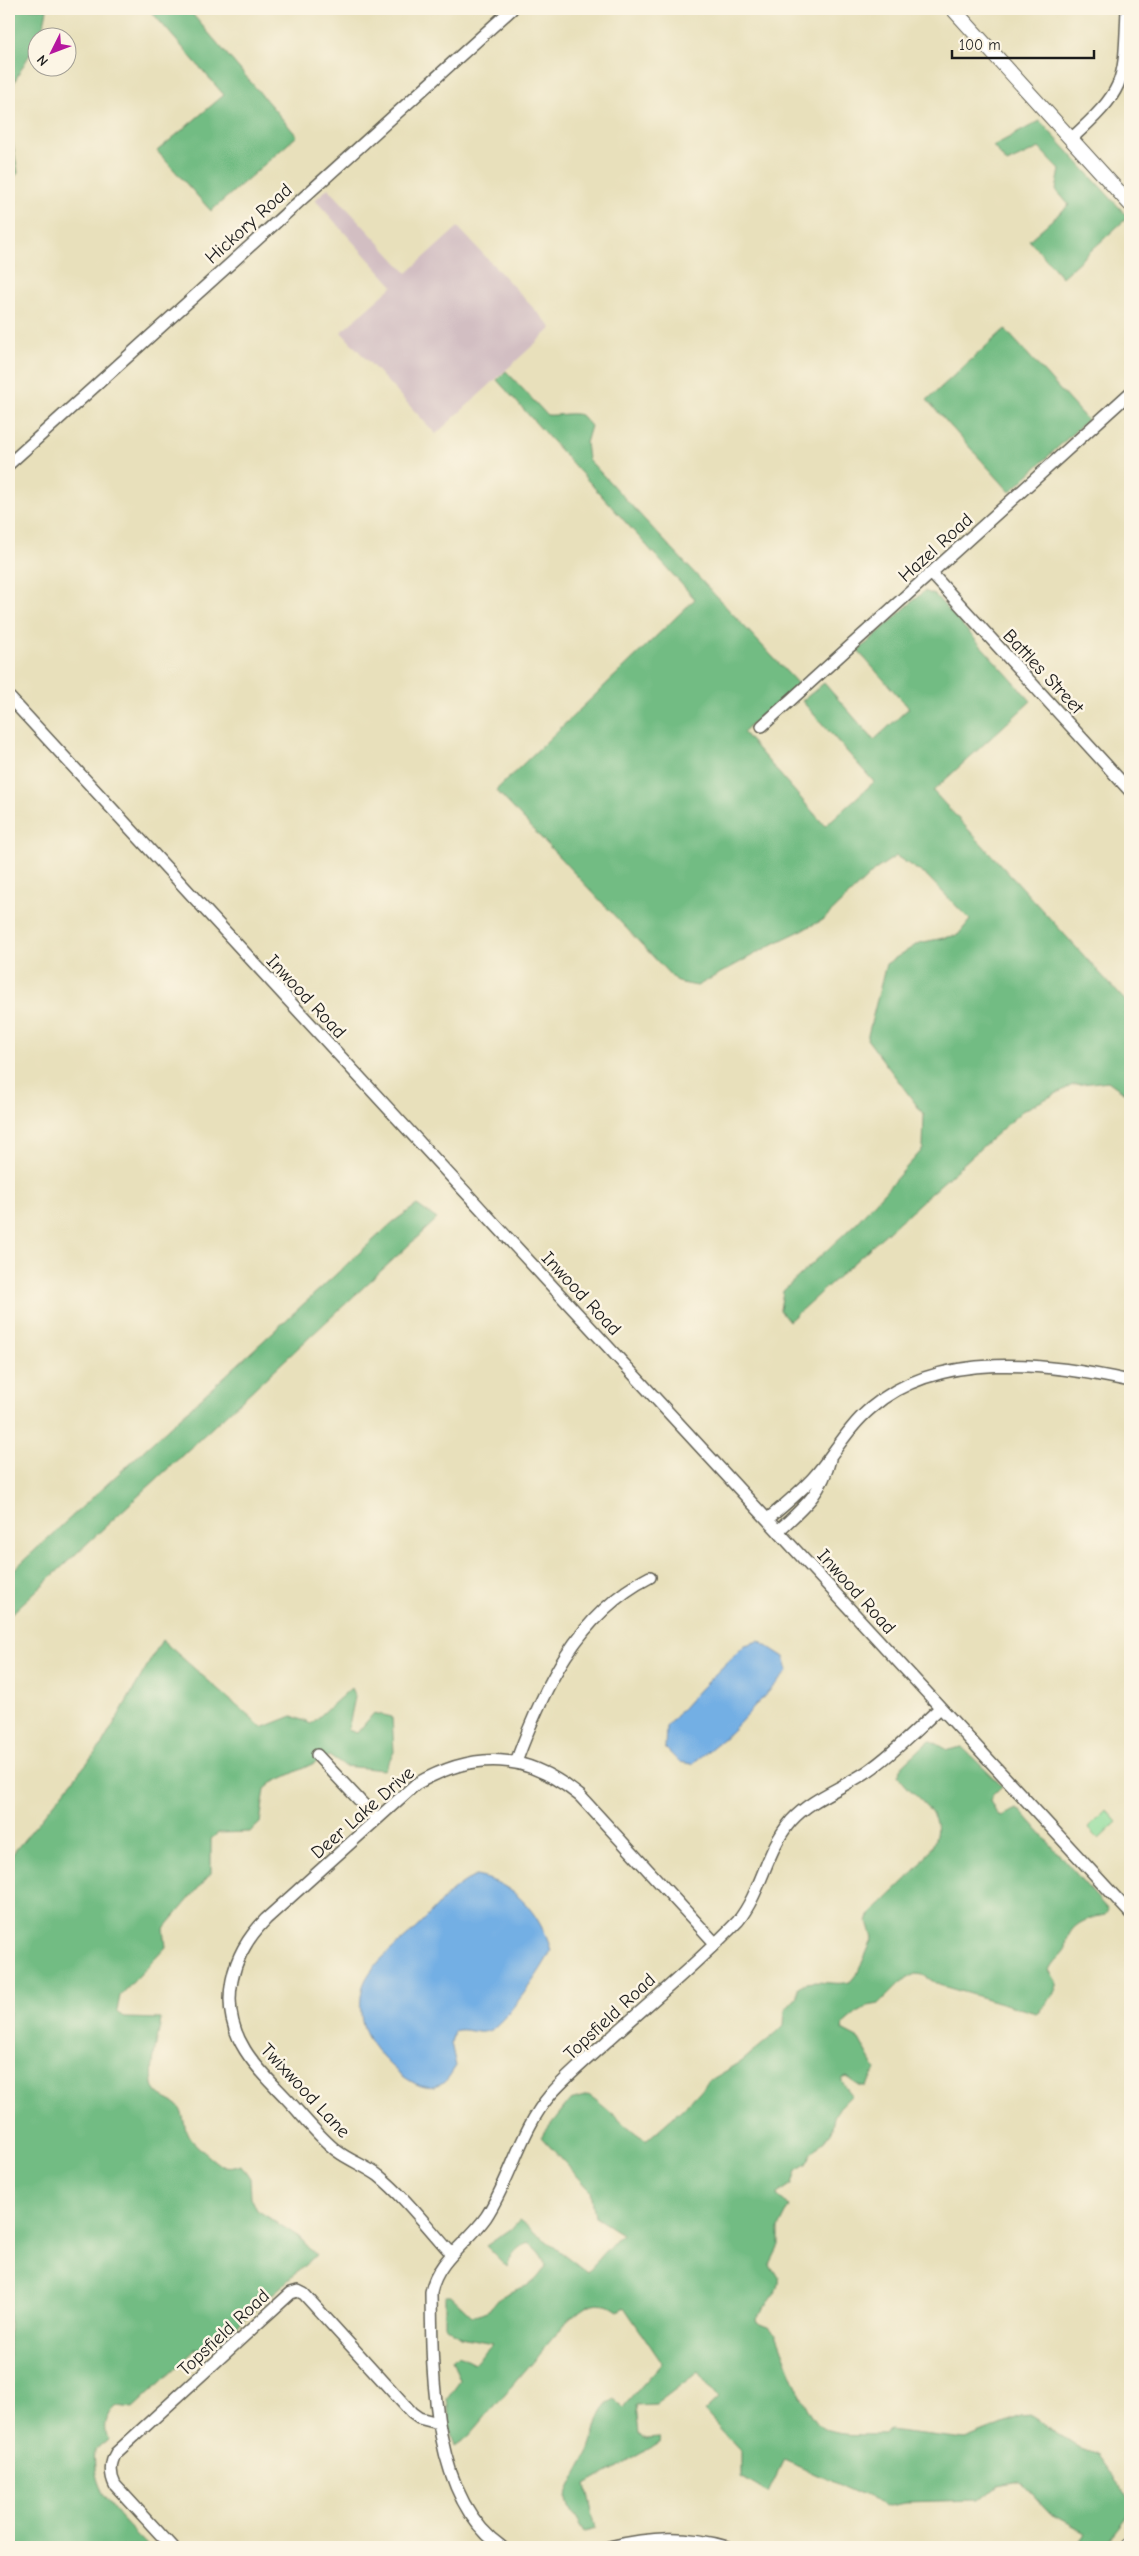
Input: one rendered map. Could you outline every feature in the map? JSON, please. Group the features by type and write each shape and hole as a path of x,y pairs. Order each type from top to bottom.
{"main road":[{"path":"953,9 1130,204"}],"street":[{"name":"Hickory Road","path":"9,464 512,9"},
{"path":"1072,139 1107,105 1118,89 1124,65 1127,9"},
{"name":"Hazel Road","path":"762,726 1130,393"},
{"name":"Battles Street","path":"932,574 1130,791"},
{"name":"Inwood Road","path":"9,697 1130,1913"},
{"path":"768,1520 813,1478 870,1409 904,1386 930,1375 974,1368 1048,1368 1130,1381"},
{"path":"778,1531 816,1494 826,1477 832,1453"},
{"path":"516,1762 542,1697 565,1655 611,1604 629,1588 650,1577"},
{"name":"Topsfield Road","path":"502,2547 487,2537 467,2510 448,2460 438,2422 432,2292 438,2273 452,2254 473,2234 487,2214 502,2190 524,2134 551,2094 715,1944 744,1913 777,1842 802,1810 870,1770 940,1708"},
{"path":"317,1755 376,1818"},
{"name":"Deer Lake Drive","path":"245,2050 233,2025 229,2001 233,1974 243,1947 266,1919 407,1790 438,1772 464,1763 478,1761 516,1762 547,1773 580,1796 715,1944"},
{"name":"Twixwood Lane","path":"245,2050 262,2072 326,2141 343,2155 379,2176 452,2254"},
{"name":"Topsfield Road","path":"172,2547 115,2485 112,2478 112,2460 116,2453 291,2293 298,2291 304,2294 412,2413 419,2418 438,2422"},
{"path":"609,2547 656,2538 675,2538 727,2547"}],"shaded area":[{"path":"328,188 407,273 458,227 552,328 436,434 341,332 393,286 315,200"}],"green space":[{"path":"9,9 47,9 42,28 28,28 28,56 9,95"},
{"path":"149,9 188,9 297,136 211,211 157,151 224,95"},
{"path":"9,121 18,173 9,183"},
{"path":"1040,121 1128,217 1062,277 1029,240 1069,205 1056,190 1060,170 1039,148 1007,163 993,146"},
{"path":"1005,329 1087,420 1010,492 927,400"},
{"path":"506,371 547,415 581,415 591,426 586,443 588,459 798,684 743,732 825,826 874,782 802,701 824,683 874,740 909,708 858,651 924,591 935,595 1031,701 933,791 1130,1006 1130,1097 1108,1081 1073,1085 1022,1111 789,1321 780,1310 783,1291 857,1222 923,1149 924,1115 867,1039 886,964 919,943 958,935 970,920 927,876 896,856 875,870 823,920 775,943 697,986 677,982 496,790 695,599 497,380"},
{"path":"417,1205 437,1219 9,1616 9,1574 393,1222"},
{"path":"162,1640 262,1728 292,1716 311,1724 351,1688 355,1697 348,1730 357,1733 374,1713 392,1717 394,1752 384,1770 344,1766 329,1756 272,1783 265,1789 260,1823 250,1832 218,1833 211,1839 211,1873 164,1929 166,1947 120,1996 117,2010 125,2018 161,2019 152,2076 155,2089 161,2096 177,2105 192,2141 205,2153 224,2167 241,2165 250,2178 251,2197 257,2210 299,2237 316,2255 213,2348 195,2350 133,2408 117,2406 110,2413 106,2421 108,2439 95,2450 95,2466 98,2480 103,2493 119,2516 149,2547 9,2547 9,1858 101,1746"},
{"path":"930,1740 948,1750 962,1747 1002,1786 992,1796 990,1801 997,1814 1002,1816 1016,1809 1022,1812 1108,1910 1105,1915 1077,1925 1069,1934 1065,1950 1049,1970 1056,1980 1055,1992 1036,2013 939,1985 923,1975 914,1974 901,1982 879,2004 868,2006 843,2024 842,2030 859,2039 876,2070 865,2086 861,2086 847,2077 842,2079 842,2082 852,2095 839,2108 834,2118 831,2133 812,2153 806,2164 796,2170 792,2184 777,2194 778,2198 790,2206 779,2228 779,2246 770,2264 778,2278 778,2284 774,2294 756,2319 757,2323 769,2327 776,2334 803,2401 810,2414 824,2429 831,2432 862,2435 885,2435 889,2430 965,2439 1021,2417 1031,2416 1082,2449 1096,2454 1130,2500 1130,2512 1103,2547 1076,2547 1085,2532 1050,2513 1020,2481 997,2485 979,2500 904,2502 886,2506 784,2460 768,2493 741,2477 741,2451 704,2411 718,2398 698,2372 656,2404 636,2405 639,2435 645,2439 660,2438 659,2443 586,2485 596,2529 584,2532 569,2507 566,2496 592,2444 600,2416 607,2404 613,2399 623,2407 662,2363 624,2307 618,2311 602,2304 595,2303 589,2305 564,2325 468,2437 455,2446 450,2429 447,2399 460,2381 452,2359 459,2355 474,2363 493,2343 460,2337 445,2326 445,2296 451,2296 472,2316 488,2310 501,2297 530,2284 540,2275 546,2266 545,2262 536,2249 527,2243 516,2250 507,2267 486,2246 511,2229 519,2220 587,2272 622,2234 595,2217 591,2191 541,2137 570,2100 588,2095 636,2134 647,2140 689,2103 709,2081 741,2062 784,2025 785,2010 798,1996 798,1987 811,1982 845,1983 851,1981 858,1972 873,1938 868,1921 870,1916 913,1872 932,1846 936,1833 935,1820 928,1808 898,1775 903,1765"},
{"path":"1106,1810 1117,1822 1099,1839 1088,1828"}],"water":[{"path":"759,1641 784,1657 788,1671 731,1732 692,1764 679,1762 665,1748 666,1727 701,1688 745,1645"},
{"path":"476,1876 503,1885 524,1902 540,1924 551,1950 523,1995 495,2027 484,2032 454,2031 451,2043 456,2066 442,2084 435,2087 426,2087 415,2084 394,2069 369,2039 363,2026 361,2015 363,1986 372,1970 385,1955 414,1930 458,1886"}]}
